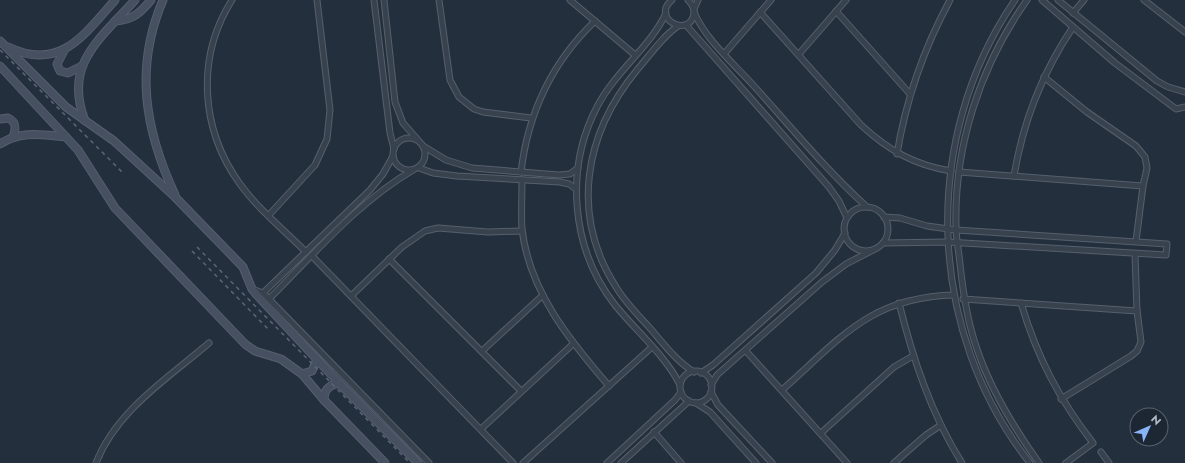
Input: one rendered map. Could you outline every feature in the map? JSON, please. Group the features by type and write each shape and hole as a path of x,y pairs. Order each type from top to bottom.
{"main road":[{"path":"2,43 16,50 34,54 47,54 65,49 77,42 115,0"},
{"path":"85,122 79,105 77,92 82,66 92,48 134,0"},
{"path":"115,21 129,20 136,16 151,0"},
{"path":"163,0 154,25 148,54 146,102 154,140 165,173 176,197"},
{"path":"2,43 59,101 85,122 117,144 176,197 243,268 252,289 339,383 418,463"},
{"path":"65,49 57,64 60,71 68,73 82,66"},
{"path":"0,66 78,150 115,208 245,344 255,351 281,359 302,374 324,400 385,463"},
{"path":"0,119 6,118 14,122 16,127 13,137"},
{"path":"0,144 13,137 36,134 66,138"},
{"path":"302,374 312,371 317,359"},
{"path":"324,400 324,393 328,387 339,383"}],"street":[{"path":"232,0 217,29 209,59 207,90 208,111 217,143 229,168 249,194 306,252"},
{"path":"268,214 315,165 326,139 330,110 317,0"},
{"path":"263,293 370,190 383,174 393,156 394,149 390,133 374,0"},
{"path":"384,0 395,102 403,123 423,146 446,160 472,168 565,175 578,168"},
{"path":"439,0 450,80 459,97 474,109 483,112 531,118"},
{"path":"570,0 635,55"},
{"path":"672,0 667,5 666,13 658,27 615,78 597,106 585,136 578,168 576,189 582,236 595,272 615,305 674,374 680,385 681,392 689,401 696,403 710,412 756,463"},
{"path":"688,0 704,31 724,54 833,175 867,207 879,211 888,224 888,232 883,243 834,272 717,375 711,385"},
{"path":"666,13 671,23 678,26 686,25 692,20 698,0"},
{"path":"724,54 771,0"},
{"path":"799,54 846,0"},
{"path":"897,154 910,94 927,47 950,0"},
{"path":"1015,0 989,44 971,86 959,128 951,171 947,242 954,295 963,335 977,374 1002,424 1029,462 1035,457"},
{"path":"1027,0 998,47 980,87 967,129 959,172 956,230 963,299 977,350 1002,408 1040,463"},
{"path":"1042,0 1132,77 1176,109 1185,107"},
{"path":"1058,0 1157,81 1168,87 1185,92"},
{"path":"1073,13 1084,0"},
{"path":"1144,0 1185,32"},
{"path":"836,11 910,94"},
{"path":"760,12 861,125 878,141 897,154 932,168 951,171"},
{"path":"520,172 531,118 540,96 555,69 580,35 595,21"},
{"path":"686,25 829,187 847,218"},
{"path":"678,26 664,39 627,82 609,110 596,141 592,158 589,174 589,208 591,225 601,257 616,287 626,301 678,360 694,372"},
{"path":"1014,176 1026,121 1044,76 1073,27"},
{"path":"1044,76 1087,112 1142,151 1147,164 1136,242"},
{"path":"394,149 404,139 413,138 418,140"},
{"path":"393,156 398,166 407,171 413,170 419,168 425,160 426,155 423,146"},
{"path":"419,168 440,175 565,183 576,189"},
{"path":"269,299 372,198 393,182 413,170"},
{"path":"959,172 1143,186"},
{"path":"522,180 522,231 532,269 543,295 559,324 573,344 609,386"},
{"path":"867,207 856,209 847,218 844,225 845,233 848,241 854,246 861,250 873,250"},
{"path":"883,243 947,242 1166,255 1167,244 956,230 884,217"},
{"path":"351,296 412,239 432,229 446,228 488,232 522,231"},
{"path":"680,385 688,374 700,372 710,368 784,302 823,266 845,233"},
{"path":"1061,398 1137,351 1141,342 1136,254"},
{"path":"312,256 513,463"},
{"path":"389,259 521,391"},
{"path":"252,289 263,293 428,463"},
{"path":"482,351 543,295"},
{"path":"782,390 853,328 875,313 899,303 926,297 954,295"},
{"path":"963,299 1138,310"},
{"path":"784,302 791,310"},
{"path":"899,303 913,356 942,425 962,463"},
{"path":"1021,303 1037,351 1061,398 1093,443 1066,463"},
{"path":"96,463 111,434 124,417 209,343"},
{"path":"481,429 573,344"},
{"path":"523,463 652,347"},
{"path":"746,351 847,463"},
{"path":"821,433 894,366 913,356"},
{"path":"700,372 708,377 711,385 711,392 718,405 772,463"},
{"path":"607,463 681,392"},
{"path":"696,403 705,400 711,392"},
{"path":"621,463 689,401"},
{"path":"894,463 926,435 942,425"},
{"path":"654,432 681,463"},
{"path":"1102,452 1109,463"}],"railway":[{"path":"0,50 122,172"},
{"path":"197,247 410,463"},
{"path":"192,251 269,330"}]}
